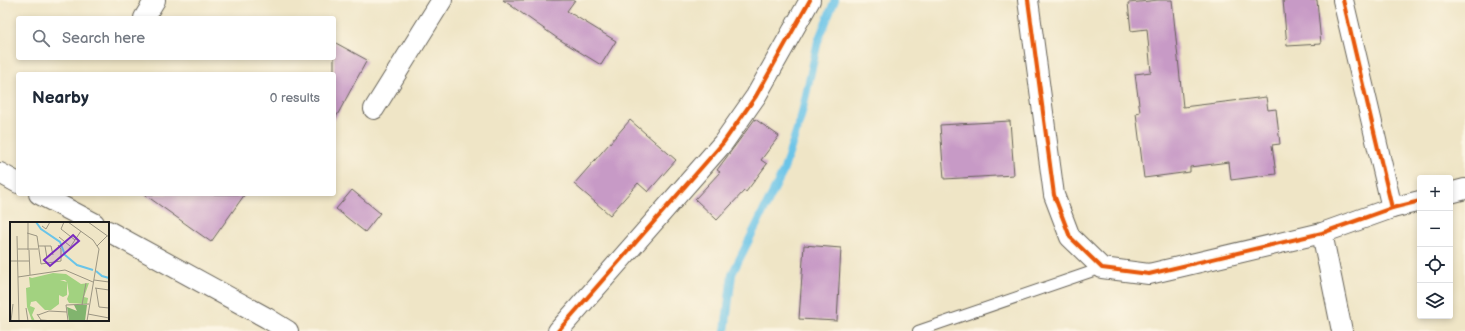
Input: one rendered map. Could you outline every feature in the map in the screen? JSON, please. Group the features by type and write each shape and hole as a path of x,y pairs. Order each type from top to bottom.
{"street":[{"path":"145,16 156,0"},
{"path":"374,110 442,0"},
{"path":"558,331 723,143 756,96 810,0"},
{"path":"1028,0 1054,195 1070,237 1102,268 1149,274 1322,233 1392,208 1417,202"},
{"path":"1343,0 1392,208"},
{"path":"0,173 16,181"},
{"path":"1453,192 1465,189"},
{"path":"43,196 92,222"},
{"path":"109,232 288,331"},
{"path":"1322,233 1342,331"}],"lane":[{"path":"918,331 1102,268"}],"building":[{"path":"503,0 575,0 567,11 616,41 601,65 557,38"},
{"path":"1172,0 1183,107 1266,97 1268,110 1276,109 1280,144 1272,145 1276,174 1231,180 1229,162 1190,167 1190,172 1144,178 1136,113 1140,112 1135,74 1151,72 1147,29 1131,31 1128,3"},
{"path":"1283,0 1317,0 1321,44 1287,46"},
{"path":"336,43 367,60 336,117 336,72 334,72"},
{"path":"755,119 779,136 761,160 767,164 746,192 744,191 717,220 695,199 720,172 717,170"},
{"path":"630,120 676,160 648,192 638,183 610,215 574,184"},
{"path":"1010,121 1014,175 944,179 940,125"},
{"path":"352,190 380,213 365,232 336,209"},
{"path":"147,196 244,196 211,242"},
{"path":"804,245 841,248 837,321 799,319"}],"waterway":[{"path":"725,331 732,274 783,172 801,117 818,41 835,0"}],"cycle path":[{"path":"558,331 723,143 756,96 810,0"},
{"path":"1028,0 1054,195 1070,237 1102,268 1149,274 1322,233 1392,208 1417,202"},
{"path":"1343,0 1392,208"}]}
